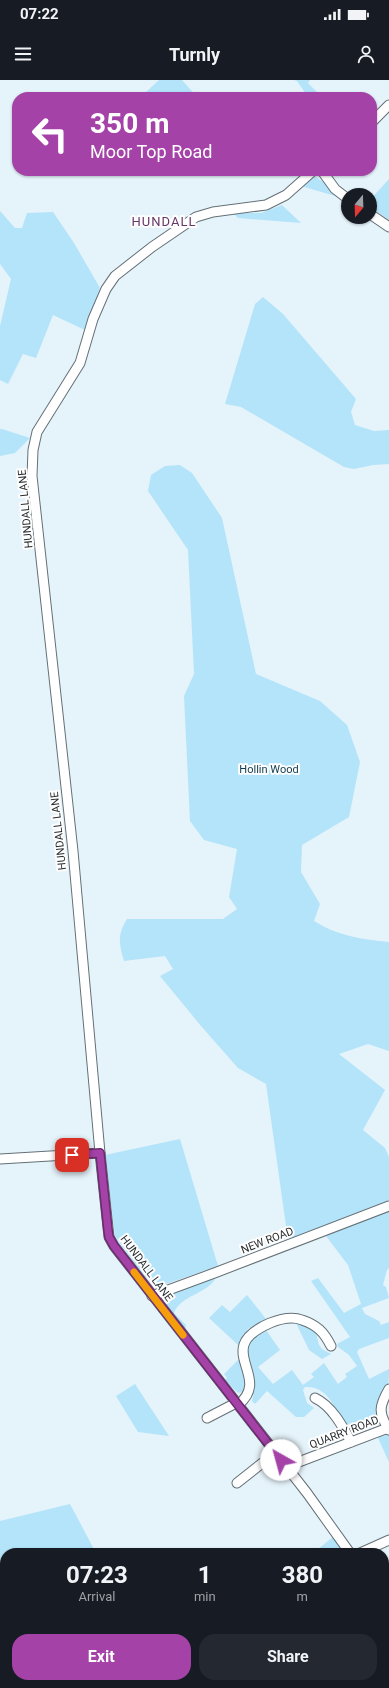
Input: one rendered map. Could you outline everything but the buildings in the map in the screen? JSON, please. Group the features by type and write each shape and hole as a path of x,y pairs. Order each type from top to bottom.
{"street":[{"path":"377,117 389,105"},
{"name":"HUNDALL LANE","path":"307,176 286,195 266,205 213,212 196,217 152,247 115,276 106,290 93,319 80,363 35,439 32,450 32,476 73,851 109,1237 114,1246 152,1296 275,1452 346,1548"},
{"path":"326,176 341,193"},
{"path":"377,219 389,227"},
{"path":"0,1159 100,1153"},
{"name":"NEW ROAD","path":"152,1296 389,1206"},
{"path":"207,1418 237,1404 246,1398 250,1389 250,1380 243,1349 247,1338 253,1332 277,1320 291,1318 300,1319 318,1328 324,1333 327,1343"},
{"path":"388,1429 380,1411 381,1405 389,1389"},
{"path":"316,1398 323,1401 329,1408 351,1442"},
{"name":"QUARRY ROAD","path":"287,1468 296,1463 388,1429"},
{"path":"237,1483 275,1452"},
{"path":"371,1548 389,1540"}],"green space":[{"path":"159,80 182,80 193,92 146,92"},
{"path":"294,80 310,80 308,83 317,92 305,92 297,81"},
{"path":"315,177 324,182 341,198 301,186"},
{"path":"389,179 389,220 377,212 377,192"},
{"path":"282,205 301,223 238,218 233,213 261,213"},
{"path":"0,211 15,228 22,228 27,213 53,212 74,243 100,288 85,330 53,315 36,358 23,354 8,384 0,380 0,326 11,279 0,264"},
{"path":"263,297 283,314 356,399 351,412 355,425 374,431 389,430 389,464 373,465 354,469 344,467 241,407 225,404 255,304"},
{"path":"0,429 30,438 15,453 0,456"},
{"name":"Hollin Wood","path":"180,465 192,473 222,518 256,674 320,701 347,725 360,762 349,817 302,845 301,872 320,904 314,921 331,930 350,936 389,942 389,1051 368,1044 339,1054 385,1090 363,1130 385,1148 389,1157 389,1200 288,1240 266,1084 238,1068 160,976 173,969 165,956 124,961 120,944 120,935 127,919 223,919 237,909 229,897 237,849 204,840 190,821 184,696 194,674 188,550 148,491 151,475 165,466"},
{"path":"180,1139 218,1266 163,1285 154,1284 144,1276 115,1236 105,1155"},
{"path":"389,1210 389,1268 387,1270 383,1285 386,1287 389,1298 362,1308 365,1314 379,1321 381,1325 389,1322 389,1338 359,1349 357,1352 369,1379 389,1369 388,1385 379,1405 378,1419 356,1431 352,1430 341,1418 327,1396 314,1388 305,1387 303,1390 307,1403 314,1408 304,1417 296,1417 267,1391 255,1404 252,1401 255,1380 248,1356 248,1350 252,1340 266,1330 280,1350 258,1367 273,1384 292,1370 303,1385 314,1377 311,1374 324,1363 338,1384 347,1377 345,1374 357,1366 349,1355 338,1347 337,1344 350,1337 311,1281 318,1278 344,1313 361,1304 348,1265 326,1236"},
{"path":"216,1277 207,1287 182,1302 177,1307 174,1313 186,1325 185,1329 166,1304 165,1300 167,1296"},
{"path":"247,1295 266,1319 248,1329 238,1345 209,1318 222,1305 230,1312"},
{"path":"296,1323 311,1328 316,1333 319,1345 322,1349 331,1354 322,1359 309,1350"},
{"path":"239,1359 246,1383 244,1391 240,1393 237,1392 225,1380 227,1378 224,1374"},
{"path":"135,1384 169,1436 138,1432 116,1396"},
{"path":"385,1432 389,1434 389,1462 378,1438"},
{"path":"70,1504 93,1548 0,1548 0,1521"},
{"path":"333,1537 340,1548 319,1548"}],"slow traffic":[{"path":"134,1272 183,1335"}],"district":[{"name":"HUNDALL","path":"164,221"}],"route":[{"path":"72,1155 100,1153 109,1237 114,1246 281,1460"}]}
